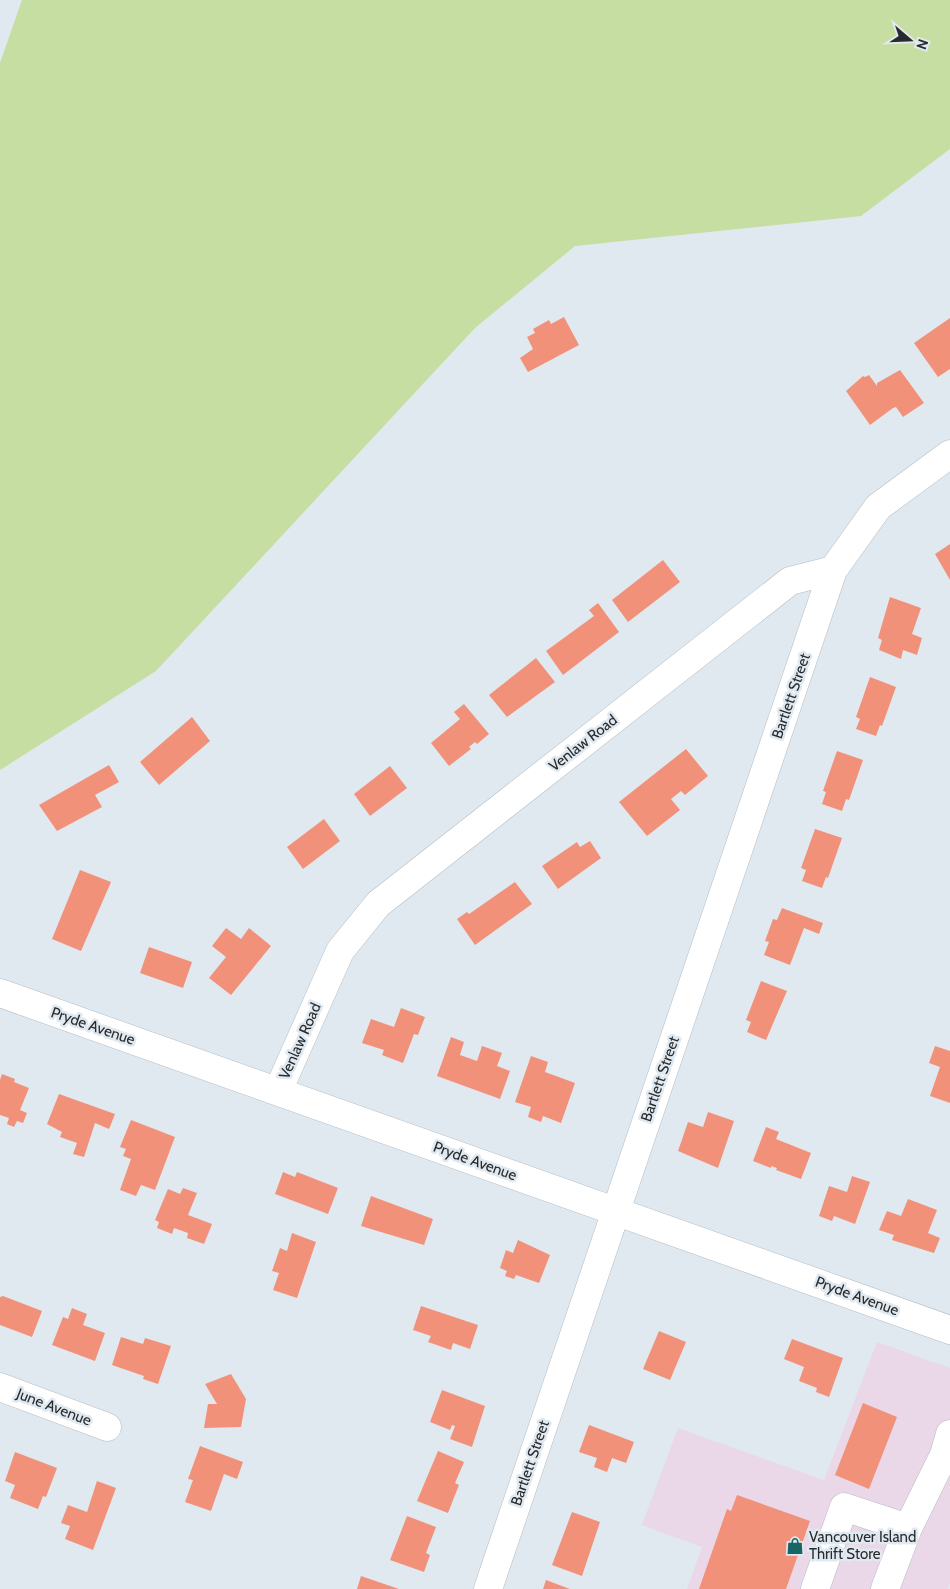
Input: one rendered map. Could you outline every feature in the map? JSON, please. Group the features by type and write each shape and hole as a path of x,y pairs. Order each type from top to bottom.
{"street":[{"path":"833,570 878,507 950,454"},
{"name":"Venlaw Road","path":"278,1091 340,951 378,904 790,581 833,570"},
{"name":"Bartlett Street","path":"488,1589 833,570"},
{"name":"Pryde Avenue","path":"0,993 950,1330"},
{"name":"June Avenue","path":"0,1387 107,1427"},
{"path":"885,1589 908,1528 947,1444"},
{"path":"815,1589 844,1507 908,1528"}],"shaded area":[{"path":"877,1342 950,1368 950,1583 947,1589 687,1589 702,1547 642,1525 678,1428 824,1480"}],"green space":[{"path":"22,0 950,0 950,149 861,216 575,246 475,328 156,671 0,770 0,63"}],"building":[{"path":"564,317 579,345 528,372 520,358 533,349 527,337 535,333 533,329 549,320 551,324"},
{"path":"950,318 950,369 938,377 914,343"},
{"path":"900,370 924,403 903,417 896,407 893,408 870,425 846,391 863,376 869,375 877,386 877,383"},
{"path":"950,544 950,580 935,554"},
{"path":"663,560 680,582 628,622 612,600"},
{"path":"890,597 921,608 912,634 922,638 917,655 903,650 901,659 879,650 882,640 878,638"},
{"path":"598,603 619,632 563,675 546,651 594,616 589,610"},
{"path":"536,658 555,682 507,717 489,695"},
{"path":"870,677 896,687 882,726 880,725 876,736 856,729 860,719 856,717"},
{"path":"464,704 489,734 477,744 475,742 469,747 471,749 449,766 431,743 460,719 454,712"},
{"path":"192,717 210,741 159,785 140,762"},
{"path":"686,749 708,776 685,795 681,791 671,799 680,810 647,836 619,802"},
{"path":"837,751 863,760 849,800 846,799 842,811 822,804 826,792 823,791"},
{"path":"109,765 119,782 95,795 102,807 57,831 39,805"},
{"path":"390,766 407,788 370,816 354,794"},
{"path":"324,819 340,841 303,869 287,847"},
{"path":"815,829 842,838 828,878 826,877 822,888 802,881 806,870 801,868"},
{"path":"590,841 601,858 558,889 542,866 577,842 580,847"},
{"path":"80,870 111,882 81,951 52,939"},
{"path":"515,882 532,904 475,945 457,919 467,912 469,914"},
{"path":"782,908 823,923 819,934 804,928 790,965 764,955 769,942 765,941 773,919 777,920"},
{"path":"226,928 241,939 249,928 271,946 231,995 209,978 226,957 212,946"},
{"path":"149,947 192,962 183,988 140,973"},
{"path":"761,981 787,991 766,1040 747,1032 751,1022 746,1020"},
{"path":"401,1008 425,1017 418,1035 414,1034 403,1063 382,1055 384,1050 362,1043 371,1019 394,1027"},
{"path":"451,1037 464,1042 460,1055 477,1061 482,1046 502,1053 497,1066 510,1071 500,1099 437,1076"},
{"path":"935,1046 950,1051 950,1103 930,1096 940,1067 929,1063"},
{"path":"531,1056 548,1062 545,1072 575,1083 561,1123 543,1116 541,1122 528,1117 531,1107 515,1102"},
{"path":"2,1074 15,1079 14,1082 29,1088 20,1110 27,1113 23,1123 17,1121 14,1127 7,1124 9,1118 0,1115 0,1080"},
{"path":"59,1094 115,1114 109,1129 95,1123 84,1157 73,1154 77,1143 60,1137 62,1132 47,1124"},
{"path":"708,1112 734,1121 718,1168 678,1151 688,1122 703,1127"},
{"path":"131,1120 175,1137 155,1190 141,1185 136,1196 120,1190 131,1159 123,1156 126,1149 120,1147"},
{"path":"766,1127 779,1132 776,1139 811,1153 801,1179 776,1170 777,1168 771,1166 771,1168 753,1161"},
{"path":"283,1172 295,1177 297,1172 338,1188 328,1214 275,1194"},
{"path":"852,1176 870,1182 855,1224 834,1216 832,1221 819,1216 829,1186 847,1192"},
{"path":"183,1188 197,1193 188,1215 212,1224 204,1244 187,1238 188,1233 174,1228 172,1234 157,1228 159,1222 155,1220 168,1189 180,1194"},
{"path":"371,1196 433,1219 424,1245 361,1226"},
{"path":"908,1199 937,1210 928,1233 940,1238 934,1253 892,1240 894,1235 879,1230 887,1211 901,1216"},
{"path":"292,1233 316,1242 297,1298 273,1290 279,1273 272,1271 280,1248 287,1251"},
{"path":"518,1240 550,1255 539,1283 516,1275 514,1279 505,1276 507,1271 500,1268 506,1250 513,1253"},
{"path":"3,1296 42,1311 32,1337 0,1325 0,1297"},
{"path":"421,1306 478,1325 470,1349 453,1343 451,1350 428,1342 431,1336 413,1330"},
{"path":"72,1308 87,1314 83,1325 105,1333 95,1361 52,1345 63,1317 68,1319"},
{"path":"659,1331 686,1342 670,1380 643,1369"},
{"path":"121,1337 143,1344 145,1338 171,1346 158,1384 143,1379 144,1376 112,1365"},
{"path":"792,1339 843,1358 829,1397 816,1392 817,1388 799,1381 804,1367 784,1359"},
{"path":"231,1374 246,1399 241,1427 204,1428 208,1404 217,1404 205,1384"},
{"path":"442,1390 485,1406 472,1447 450,1439 455,1426 452,1425 450,1430 430,1422"},
{"path":"863,1403 897,1417 869,1489 835,1475"},
{"path":"589,1425 634,1442 626,1463 612,1458 607,1472 594,1467 597,1458 579,1452"},
{"path":"200,1446 243,1462 237,1479 224,1474 211,1511 185,1502 193,1480 188,1479"},
{"path":"438,1451 464,1462 455,1483 459,1485 448,1513 417,1501"},
{"path":"15,1452 57,1468 46,1497 43,1496 38,1509 10,1498 15,1485 5,1481"},
{"path":"97,1481 116,1488 93,1550 65,1539 70,1526 61,1523 68,1505 87,1512"},
{"path":"737,1495 810,1521 786,1589 699,1589 727,1509 731,1511"},
{"path":"572,1512 600,1522 582,1576 552,1565"},
{"path":"407,1516 436,1527 426,1553 430,1555 424,1572 390,1560"},
{"path":"361,1576 399,1589 357,1589"},
{"path":"546,1580 570,1589 543,1589"}],"place":[{"name":"Vancouver Island Thrift Store","path":"795,1546"}]}
